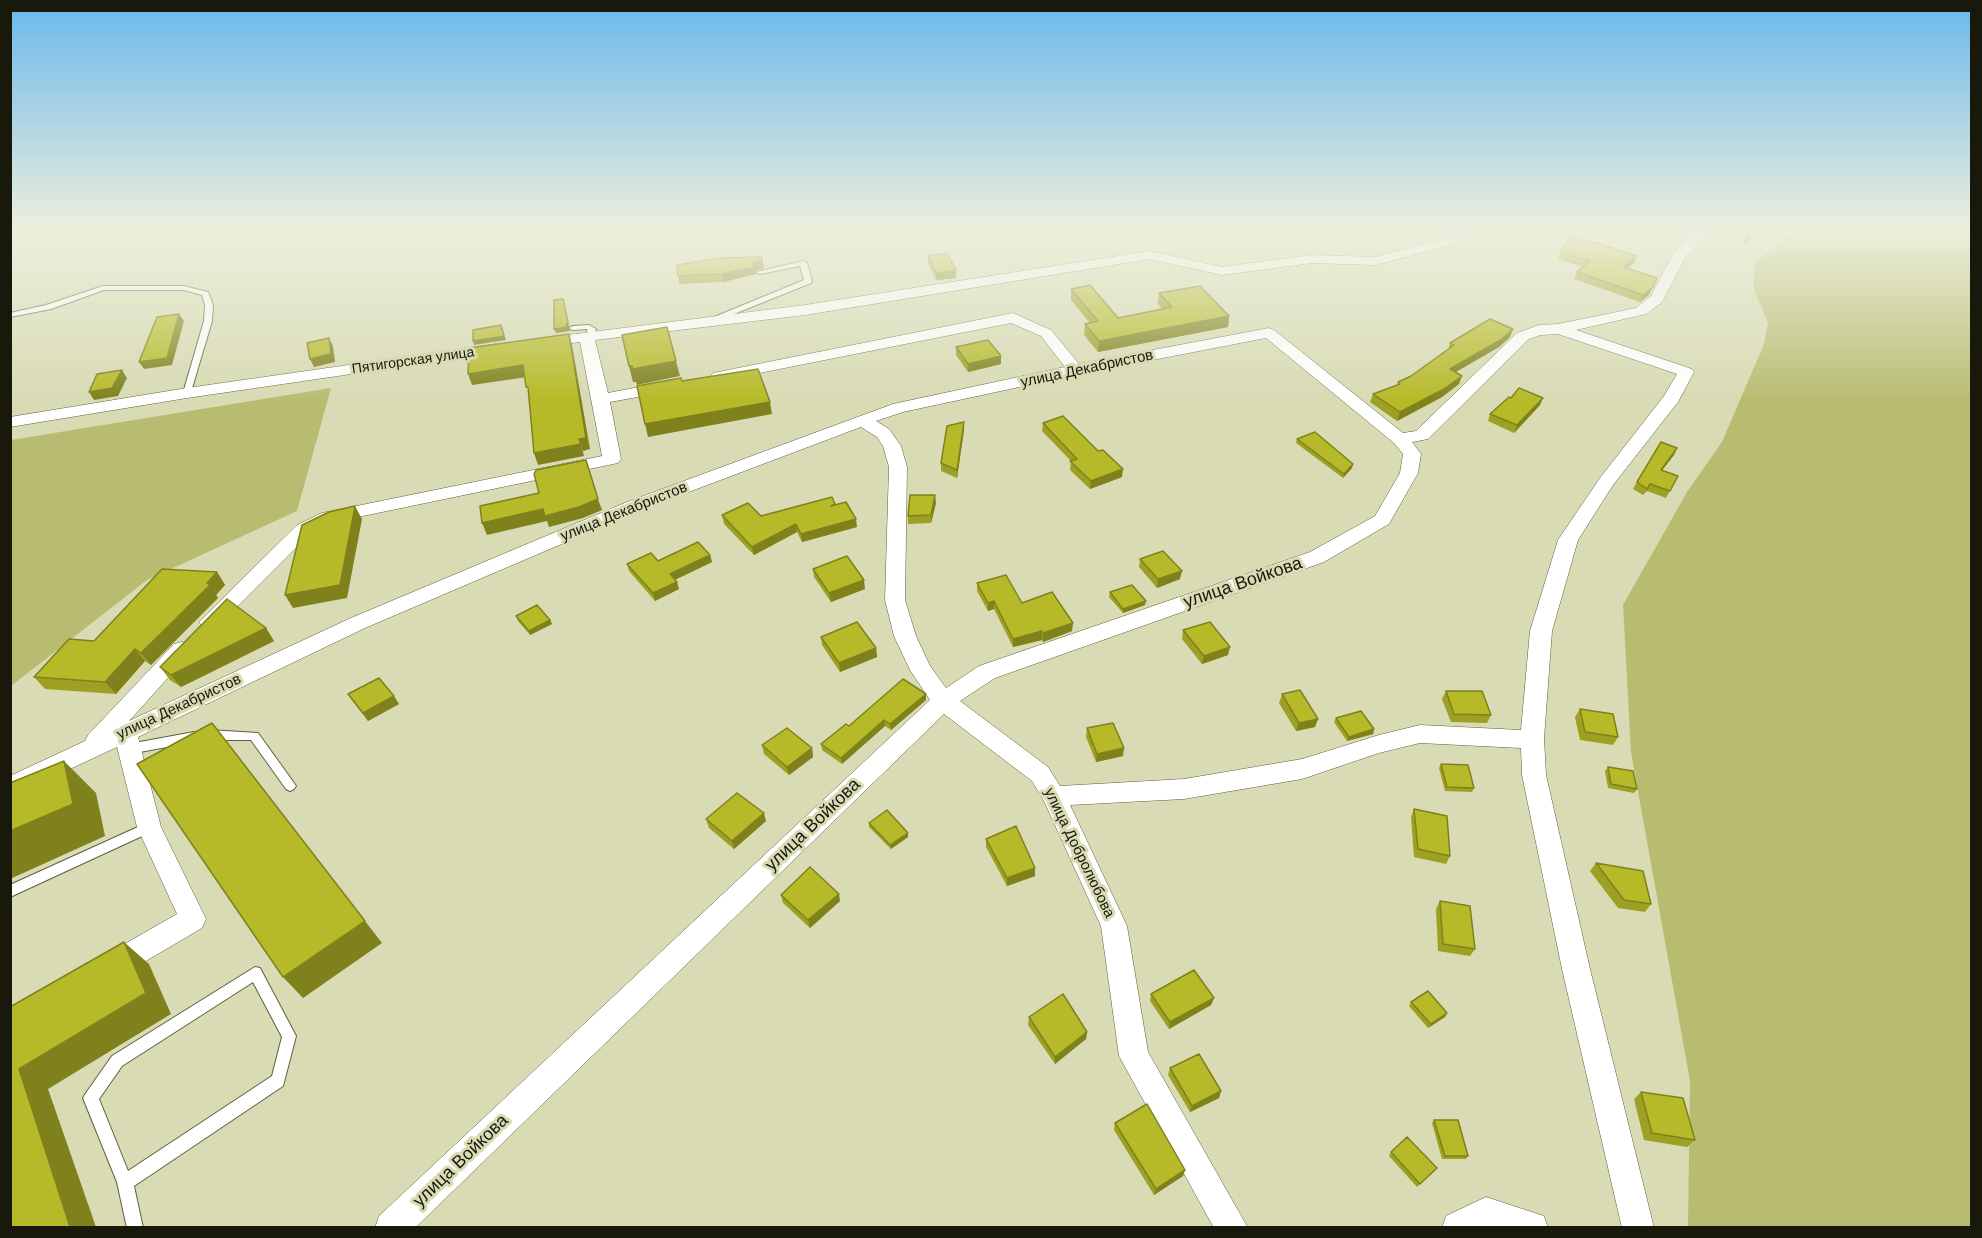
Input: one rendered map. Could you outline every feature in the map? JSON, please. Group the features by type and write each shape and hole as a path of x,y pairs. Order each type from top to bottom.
{"street":[{"name":"Пятигорская улица","path":"10,422 187,393 523,345 583,333 805,309 953,286"},
{"path":"1400,440 1422,435 1523,336 1539,330 1558,329 1641,311 1657,299 1664,286"},
{"path":"707,378 1013,318 1046,333 1076,370"},
{"path":"1558,329 1686,372 1672,398 1606,482 1568,540 1541,631 1533,740 1536,787 1576,969 1638,1227"},
{"path":"88,750 194,637 304,529 329,517 384,504 612,459 601,399 583,333"},
{"name":"улица Декабристов","path":"10,787 88,750 127,741 380,614 634,506 899,408 1076,370 1269,333 1400,440"},
{"path":"601,399 684,383"},
{"name":"улица Добролюбова","path":"862,420 883,433 892,446 898,468 895,600 905,636 921,670 943,702 1040,774 1054,796 1114,926 1134,1056 1232,1227"},
{"name":"улица Войкова","path":"391,1227 943,702 987,672 1317,557 1382,520 1409,473 1412,453 1400,440"},
{"path":"1054,796 1195,788 1302,769 1379,744 1420,734 1533,740"},
{"path":"92,978 193,919 149,827 127,741"},
{"path":"1458,1227 1486,1213 1532,1227"}],"lane":[{"path":"708,321 796,286"},
{"path":"10,315 48,307 103,288 184,288 205,294 209,305 208,321 187,393"},
{"path":"127,741 209,735 254,736 290,786"},
{"path":"10,891 149,827"},
{"path":"125,1182 278,1081 289,1035 255,973 117,1061 92,1098 125,1182 135,1227"}],"green space":[{"path":"1754,286 1971,286 1971,1227 1688,1227 1690,1081 1631,752 1623,605 1687,492 1722,442 1764,344 1768,323"},
{"path":"331,388 297,511 147,580 11,686 11,440"}],"building":[{"path":"1091,286 1118,318 1172,307 1159,293 1200,286 1229,316 1099,341 1085,324 1098,321 1071,289"},
{"path":"1617,286 1654,286 1643,295"},
{"path":"563,299 568,327 554,329 554,300"},
{"path":"179,314 167,358 139,362 157,317"},
{"path":"1490,319 1513,329 1502,339 1450,369 1462,376 1444,389 1400,412 1373,394 1400,384 1398,382 1411,376 1454,345 1450,343"},
{"path":"501,325 504,336 473,341 473,330"},
{"path":"667,327 676,361 633,369 629,366 622,335"},
{"path":"569,334 586,438 579,439 581,444 534,453 528,387 526,387 523,365 468,374 469,348"},
{"path":"329,338 331,354 310,359 307,343"},
{"path":"988,340 1001,356 968,364 956,347"},
{"path":"758,369 770,402 645,424 637,386 681,378 682,381"},
{"path":"122,370 112,388 89,392 97,374"},
{"path":"1519,388 1543,398 1517,425 1490,414 1509,397 1511,398"},
{"path":"1063,416 1098,451 1103,450 1123,469 1091,481 1070,461 1077,459 1043,423"},
{"path":"964,422 957,470 941,463 947,426"},
{"path":"1315,432 1353,464 1344,474 1297,439"},
{"path":"1661,442 1677,448 1661,470 1678,476 1670,491 1650,484 1647,489 1637,482"},
{"path":"586,460 598,499 579,507 545,516 543,509 482,523 480,506 539,493 534,474 536,470"},
{"path":"910,495 935,495 931,515 908,516"},
{"path":"832,497 835,504 831,506 846,502 856,519 801,534 796,524 752,547 722,515 748,503 761,516"},
{"path":"355,506 340,585 285,595 302,525 329,512"},
{"path":"698,542 710,555 670,574 677,582 653,593 627,564 651,553 658,561"},
{"path":"1163,551 1182,571 1158,579 1140,559"},
{"path":"847,556 864,580 829,593 813,569"},
{"path":"162,569 217,572 207,583 210,585 141,653 135,649 105,682 34,677 69,639 94,641"},
{"path":"1006,575 1022,603 1052,592 1073,623 1043,633 1042,631 1013,639 994,601 988,603 977,583"},
{"path":"1132,585 1146,601 1123,609 1110,592"},
{"path":"227,599 266,628 171,675 160,667"},
{"path":"537,605 550,620 529,631 516,616"},
{"path":"857,622 876,648 839,663 821,637"},
{"path":"1210,622 1230,647 1204,656 1183,630"},
{"path":"379,678 394,696 363,713 348,694"},
{"path":"903,679 926,694 890,724 884,720 841,758 821,744 846,724 849,726"},
{"path":"1300,690 1318,719 1299,723 1282,694"},
{"path":"1446,691 1482,691 1491,715 1454,714"},
{"path":"1580,709 1613,714 1618,737 1585,732"},
{"path":"1361,711 1374,729 1349,737 1336,718"},
{"path":"212,723 365,921 283,977 137,764"},
{"path":"1113,723 1124,748 1097,754 1087,728"},
{"path":"787,728 812,748 787,767 762,745"},
{"path":"64,761 73,804 10,831 10,783"},
{"path":"1441,764 1468,765 1474,788 1447,787"},
{"path":"1608,767 1633,771 1637,789 1611,784"},
{"path":"737,793 764,813 732,841 706,819"},
{"path":"1414,809 1447,816 1450,856 1418,849"},
{"path":"887,810 908,833 890,845 869,823"},
{"path":"1016,826 1035,868 1007,878 986,839"},
{"path":"1596,863 1643,871 1651,904 1624,900"},
{"path":"810,867 839,894 808,920 781,895"},
{"path":"1440,901 1470,906 1475,949 1443,944"},
{"path":"124,942 146,993 19,1069 70,1227 10,1227 10,1007"},
{"path":"1194,970 1214,998 1170,1022 1151,994"},
{"path":"1428,991 1447,1013 1431,1024 1411,1002"},
{"path":"1063,994 1087,1032 1055,1057 1029,1017"},
{"path":"1199,1054 1221,1091 1192,1106 1170,1068"},
{"path":"1641,1092 1683,1098 1695,1140 1652,1133"},
{"path":"1147,1104 1185,1170 1156,1189 1115,1123"},
{"path":"1434,1120 1458,1120 1468,1156 1445,1156"},
{"path":"1407,1137 1437,1168 1420,1184 1391,1152"}]}
